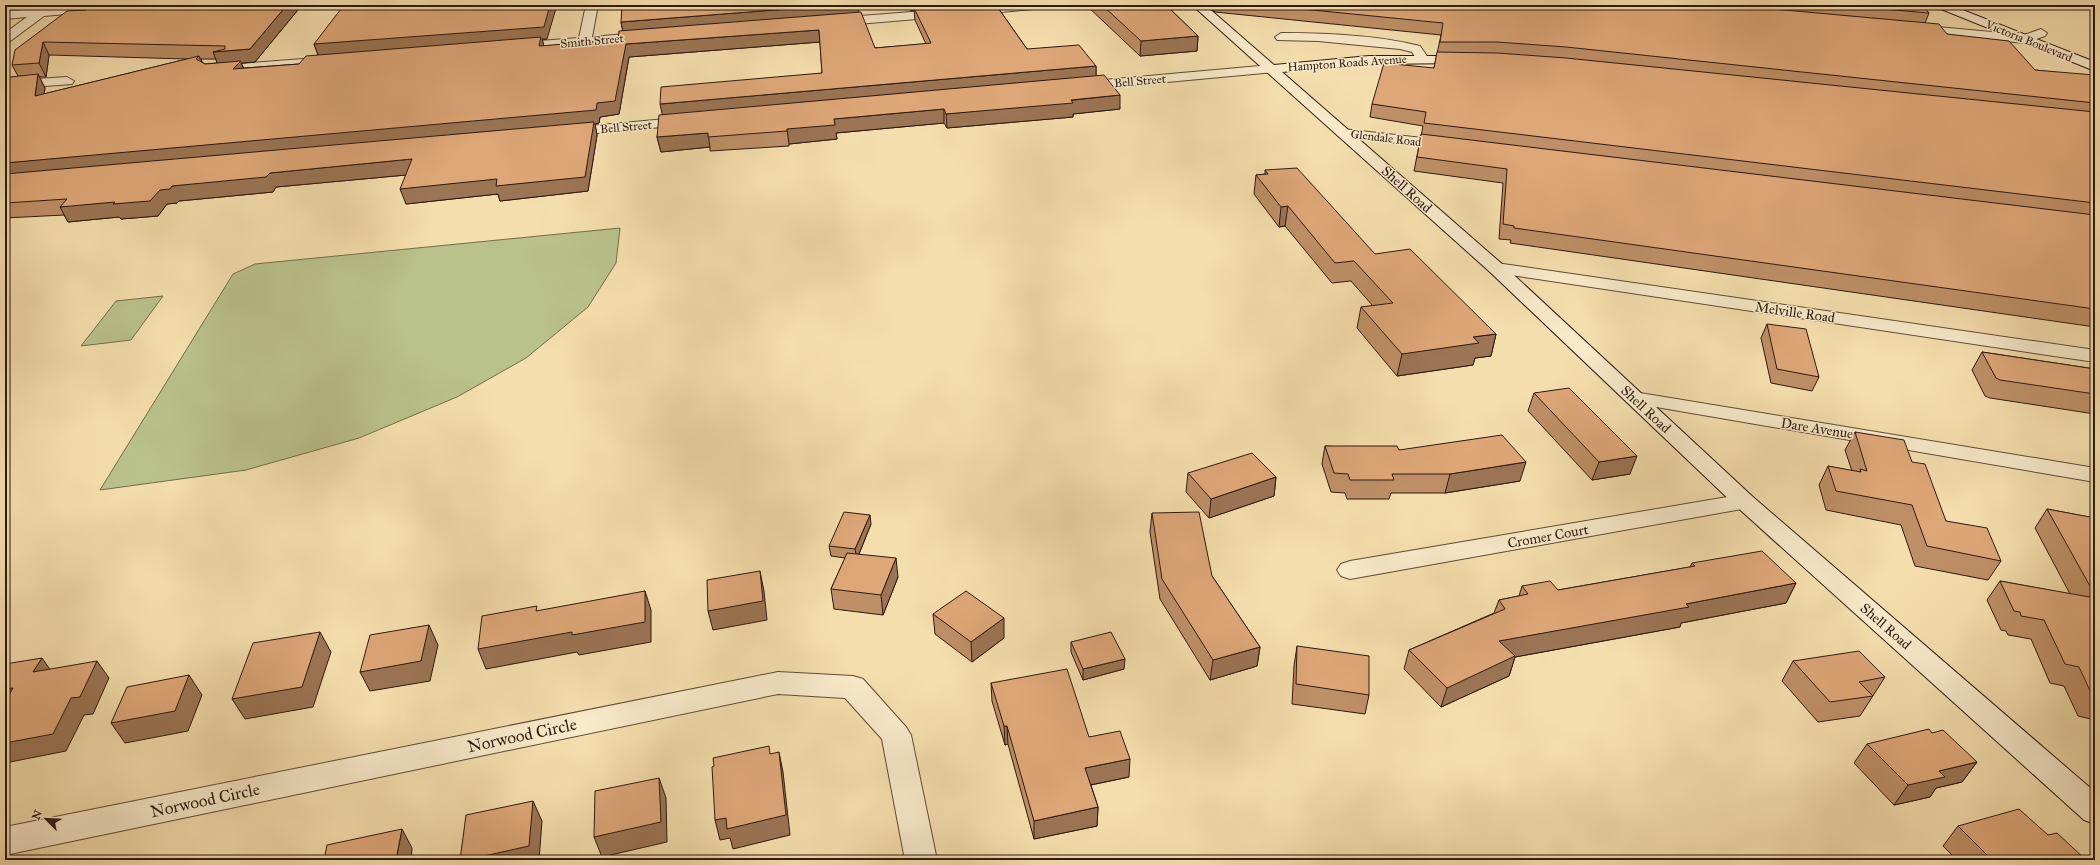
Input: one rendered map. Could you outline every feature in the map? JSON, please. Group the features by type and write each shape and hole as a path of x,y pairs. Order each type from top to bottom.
{"street":[{"path":"5,39 53,5"},
{"path":"585,41 592,5"},
{"path":"820,23 850,15 1046,5"},
{"name":"Shell Road","path":"1198,5 1496,268 1745,502 2095,811"},
{"name":"Victoria Boulevard","path":"1940,5 2095,67"},
{"name":"Victoria Boulevard","path":"1970,5 2095,54"},
{"path":"5,16 112,8"},
{"path":"1905,28 2024,39 2041,33"},
{"name":"Smith Street","path":"499,48 663,35"},
{"name":"Hampton Roads Avenue","path":"1281,37 1324,38 1400,45 1416,49 1423,59"},
{"path":"210,71 342,60"},
{"name":"Hampton Roads Avenue","path":"1271,69 1369,60 1479,60"},
{"name":"Bell Street","path":"1064,87 1271,69"},
{"path":"5,85 67,81"},
{"name":"Bell Street","path":"554,134 706,120"},
{"name":"Glendale Road","path":"1343,132 1462,147"},
{"name":"Melville Road","path":"1496,268 2095,356"},
{"name":"Dare Avenue","path":"1634,398 2095,475"},
{"name":"Cromer Court","path":"1350,570 1745,502"},
{"name":"Norwood Circle","path":"5,841 778,683 853,687 896,735 921,860"}],"green space":[{"path":"620,228 616,263 588,307 526,358 457,397 359,438 246,470 100,490 233,274 255,264"},
{"path":"163,296 131,340 81,346 116,301"}],"building":[{"path":"89,5 287,5 250,49 213,52 225,49 225,46 43,42 39,63 12,65 15,50 67,11 86,10"},
{"path":"344,5 550,5 544,27 314,44"},
{"path":"622,5 838,5 621,22"},
{"path":"955,5 996,5 1027,49 1079,45 1096,66 660,104 661,87 822,73 819,30 626,44 615,101 597,103 596,110 5,163 5,89 7,88 10,77 38,74 35,96 199,56 196,59 205,64 241,61 233,69 299,64 306,56 541,37 539,46 618,40 619,31 861,12 875,48 931,43 914,8"},
{"path":"1102,5 1169,5 1171,7 1168,7 1198,36 1141,41"},
{"path":"1262,5 1729,5 1939,24 1947,34 2009,41 2035,70 2094,75 2095,103 1566,47 1497,42 1440,42 1443,23"},
{"path":"1838,5 1922,5 1929,13"},
{"path":"1437,52 1497,53 1566,58 2095,112 2095,203 1424,123 1426,112 1372,104 1384,63 1434,68"},
{"path":"1104,75 1120,95 1071,100 1073,103 946,114 944,109 834,119 835,125 787,129 787,131 708,137 708,133 657,137 659,115"},
{"path":"594,122 585,177 496,186 497,179 400,189 412,159 270,173 266,177 172,186 170,189 160,190 150,201 113,204 115,202 60,207 67,199 5,203 5,174"},
{"path":"1421,134 2095,215 2095,309 1514,228 1514,226 1503,224 1507,169 1417,157"},
{"path":"1297,168 1375,254 1410,249 1496,334 1473,337 1479,343 1402,354 1361,307 1393,303 1354,261 1335,263 1288,206 1281,207 1256,175 1268,174 1265,170"},
{"path":"1767,324 1806,329 1819,377 1777,369"},
{"path":"1982,352 2095,369 2095,394 2000,380 1996,378"},
{"path":"1569,388 1637,456 1599,462 1534,393"},
{"path":"1855,432 1904,440 1912,462 1925,464 1946,521 1987,528 2001,561 1927,546 1912,505 1836,491 1828,466 1861,472 1860,469 1867,471"},
{"path":"1502,435 1526,462 1450,474 1392,474 1394,480 1350,480 1348,474 1334,473 1325,446 1397,446 1399,450"},
{"path":"1252,453 1276,477 1211,499 1188,473"},
{"path":"2047,509 2095,518 2095,595"},
{"path":"844,512 870,515 855,549 829,546"},
{"path":"1199,512 1212,576 1260,647 1213,660 1162,579 1152,513"},
{"path":"1762,551 1796,583 1686,604 1689,607 1499,641 1515,656 1447,688 1409,650 1505,609 1499,600 1528,594 1522,586 1550,581 1558,590 1695,566 1692,563"},
{"path":"847,553 896,558 881,595 831,589"},
{"path":"760,571 763,601 708,611 707,580"},
{"path":"2000,581 2095,598 2095,697 2093,697 2079,667 2065,664 2044,620 2021,616 2020,612 2014,611"},
{"path":"645,591 645,622 572,635 572,632 478,649 482,616 537,606 536,611"},
{"path":"966,591 1004,618 971,642 933,614"},
{"path":"429,625 421,661 360,672 370,635"},
{"path":"320,632 302,687 232,699 253,643"},
{"path":"1111,632 1125,659 1083,669 1071,642"},
{"path":"1297,646 1369,656 1369,695 1296,684"},
{"path":"1859,651 1885,677 1859,682 1873,696 1830,702 1793,661"},
{"path":"42,658 33,672 97,661 80,697 71,698 53,734 5,743 5,702 13,688 5,689 5,664"},
{"path":"1067,669 1089,737 1120,731 1130,759 1085,768 1098,807 1034,821 1007,726 1004,726 991,683"},
{"path":"189,675 175,711 111,723 127,687"},
{"path":"1929,729 1932,733 1943,730 1977,762 1939,771 1945,777 1908,785 1867,744"},
{"path":"769,746 770,754 779,752 786,815 727,829 726,818 715,820 712,767 714,766 713,758"},
{"path":"659,778 661,822 594,837 595,791"},
{"path":"533,801 529,846 460,860 466,815"},
{"path":"2019,809 2048,835 2057,833 2086,860 1992,860 1958,826"},
{"path":"402,829 396,860 324,860 327,845"}]}
